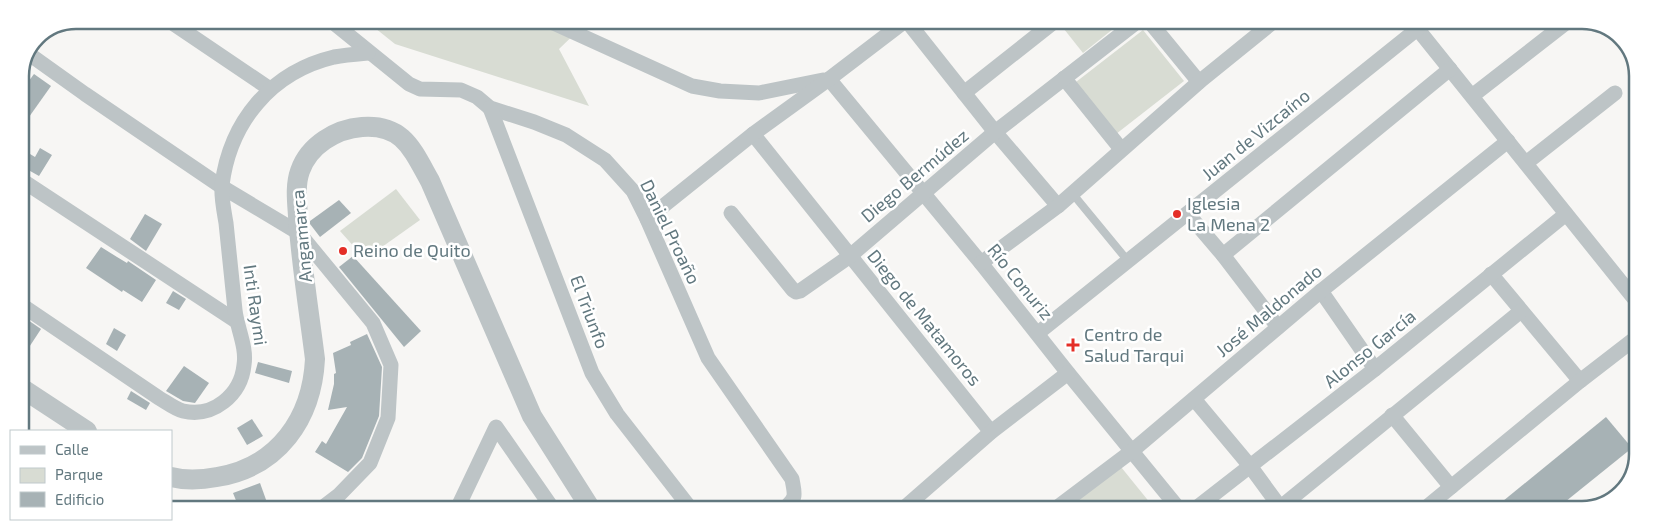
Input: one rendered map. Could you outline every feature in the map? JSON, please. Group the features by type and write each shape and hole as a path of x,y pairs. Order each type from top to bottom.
{"street":[{"path":"182,29 270,88"},
{"name":"Daniel Proaño","path":"340,29 409,84 420,89 462,90 478,97 490,108 534,122 566,135 605,160 633,191 647,218 708,358 792,479 795,492 793,501"},
{"path":"567,29 692,86 720,91 759,93 829,79"},
{"path":"647,218 753,134 895,29"},
{"path":"912,29 995,132 1058,206"},
{"path":"964,93 1046,29"},
{"name":"Diego Bermúdez","path":"731,213 793,290 796,292 809,286 850,256 995,132 1128,29"},
{"path":"1156,29 1199,82"},
{"path":"981,263 1058,206 1199,82 1264,29"},
{"name":"Juan de Vizcaíno","path":"1038,333 1188,214 1413,29"},
{"path":"1422,29 1450,70 1629,292"},
{"path":"1472,96 1558,29"},
{"name":"Inti Raymi","path":"29,310 159,398 182,411 204,412 222,404 237,389 244,366 243,347 236,321 222,187 230,149 240,126 252,108 270,88 302,69 334,57 368,53"},
{"path":"33,57 222,187 299,233 373,323 391,365 388,418 370,463 340,495 332,501"},
{"path":"1223,254 1450,70"},
{"path":"1064,78 1121,149"},
{"name":"Río Conuriz","path":"829,79 1038,333 1068,374 1172,501"},
{"path":"1526,163 1615,93"},
{"name":"El Triunfo","path":"490,108 592,372 617,414 685,501"},
{"name":"Angamarca","path":"172,477 198,480 232,474 256,464 275,450 292,432 303,413 311,393 315,359 299,233 297,191 299,175 305,160 319,143 350,128 376,126 395,132 411,147 430,181 532,416 586,501"},
{"name":"Diego de Matamoros","path":"753,134 991,432"},
{"name":"José Maldonado","path":"1066,501 1132,451 1321,291 1508,141"},
{"path":"29,185 236,321"},
{"path":"1188,214 1223,254 1278,327"},
{"name":"Alonso García","path":"1206,501 1375,369 1566,214"},
{"path":"1491,274 1580,381"},
{"path":"1321,291 1375,369"},
{"path":"1288,501 1521,311"},
{"path":"1434,501 1629,343"},
{"path":"912,501 991,432 1068,374"},
{"path":"29,393 85,430"},
{"path":"1194,399 1250,466 1274,501"},
{"path":"1392,415 1451,487"},
{"path":"460,501 496,427 547,501"}],"lane":[{"path":"1072,193 1128,261"},
{"path":"1439,497 1442,501"}],"green space":[{"path":"376,29 580,29 559,49 589,106 395,44"},
{"path":"1064,29 1113,29 1083,53"},
{"path":"1143,30 1184,81 1116,134 1076,82"},
{"path":"396,189 420,220 365,259 340,231"},
{"path":"1121,467 1149,501 1080,501 1078,499"}],"building":[{"path":"34,74 51,86 29,117 29,81"},
{"path":"40,148 52,155 39,176 29,170 29,156 30,154 35,157"},
{"path":"339,200 351,213 320,237 310,224 310,221"},
{"path":"145,214 162,224 146,251 130,239"},
{"path":"101,247 127,263 128,261 156,280 142,302 123,290 122,292 86,268"},
{"path":"353,256 421,331 404,347 339,267"},
{"path":"173,291 186,299 179,310 166,303"},
{"path":"29,321 41,329 29,347"},
{"path":"114,328 126,335 117,351 106,344"},
{"path":"367,334 382,367 379,416 362,458 348,472 315,452 322,441 326,444 347,407 328,410 334,384 334,374 336,373 333,353 351,345 350,342"},
{"path":"258,362 292,371 289,383 255,373"},
{"path":"184,366 209,383 195,403 183,401 166,391"},
{"path":"131,391 150,403 146,410 127,399"},
{"path":"1606,417 1629,444 1629,450 1566,501 1503,501"},
{"path":"252,419 263,436 247,445 237,428"},
{"path":"260,483 266,501 236,501 233,493"}],"place":[{"name":"Iglesia La Mena 2","path":"1177,214"},
{"name":"Reino de Quito","path":"343,251"},
{"name":"Centro de Salud Tarqui","path":"1073,345"}]}
